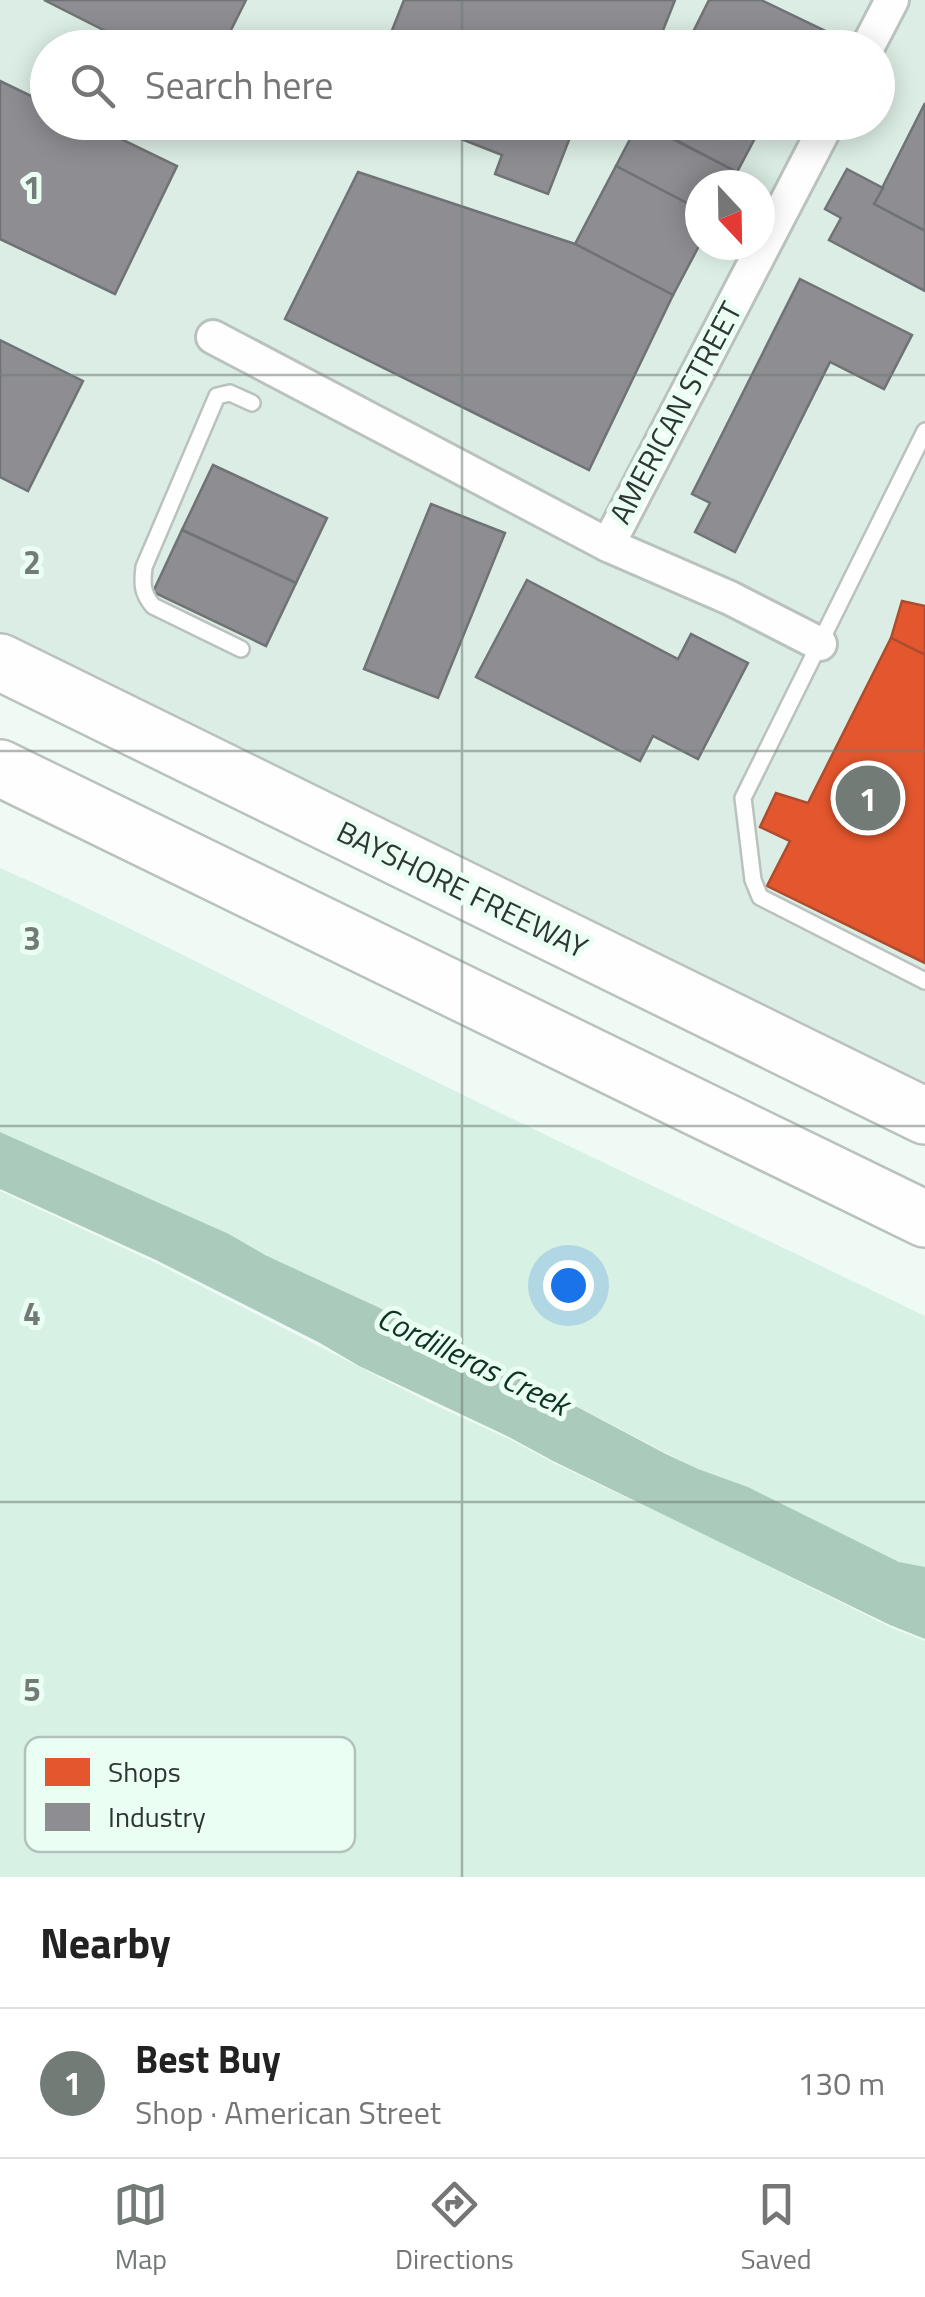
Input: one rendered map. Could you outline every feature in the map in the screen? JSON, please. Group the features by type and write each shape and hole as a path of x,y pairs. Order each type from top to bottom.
{"highway":[{"name":"BAYSHORE FREEWAY","path":"0,662 925,1116"},
{"path":"0,768 925,1219"},
{"path":"510,914 925,1087"}],"street":[{"path":"876,30 892,0"},
{"name":"AMERICAN STREET","path":"608,545 819,140"},
{"name":"AMERICAN STREET","path":"213,337 608,545 730,598 820,644"}],"lane":[{"path":"242,649 153,606 145,597 142,584 144,567 218,396 230,393 252,403"},
{"path":"925,431 743,798 752,880 760,897 925,981"}],"shaded area":[{"path":"0,0 925,0 925,1087 0,662"},
{"path":"0,868 925,1316 925,1567 899,1562 748,1487 697,1469 229,1234 0,1132"},
{"path":"0,1191 158,1264 430,1403 925,1641 925,1877 0,1877"}],"water":[{"name":"Cordilleras Creek","path":"0,1132 229,1234 265,1255 382,1309 415,1330 532,1383 666,1454 748,1487 899,1562 925,1567 925,1639 359,1366 156,1260 0,1189"}],"building: Shops":[{"path":"902,601 925,606 925,655 891,638"},
{"path":"891,638 925,655 925,963 767,886 790,841 760,827 776,793 808,803"}],"building: Industry":[{"path":"44,0 246,0 231,30 103,30"},
{"path":"404,0 675,0 663,30 392,30"},
{"path":"709,0 761,0 824,30 694,30"},
{"path":"0,81 30,95 30,140 123,140 177,166 115,294 0,239"},
{"path":"925,103 925,231 874,204"},
{"path":"464,140 569,140 548,194 495,174 502,155"},
{"path":"630,140 674,140 733,170 685,170 685,202 616,166"},
{"path":"676,140 754,140 738,170 733,170"},
{"path":"616,166 685,202 685,260 692,260 673,295 575,244"},
{"path":"847,169 883,188 874,204 925,231 925,291 829,240 841,218 825,209"},
{"path":"358,172 575,244 673,295 589,470 285,319"},
{"path":"800,279 912,335 884,389 830,362 735,552 695,532 710,503 692,494"},
{"path":"0,340 83,381 28,491 0,477"},
{"path":"213,465 327,518 296,583 182,530"},
{"path":"431,504 505,533 438,698 364,669"},
{"path":"182,530 296,583 266,646 153,592"},
{"path":"527,580 678,659 691,634 748,663 698,759 653,736 640,761 476,677"}],"place":[{"name":"Best Buy","path":"868,798"}]}
